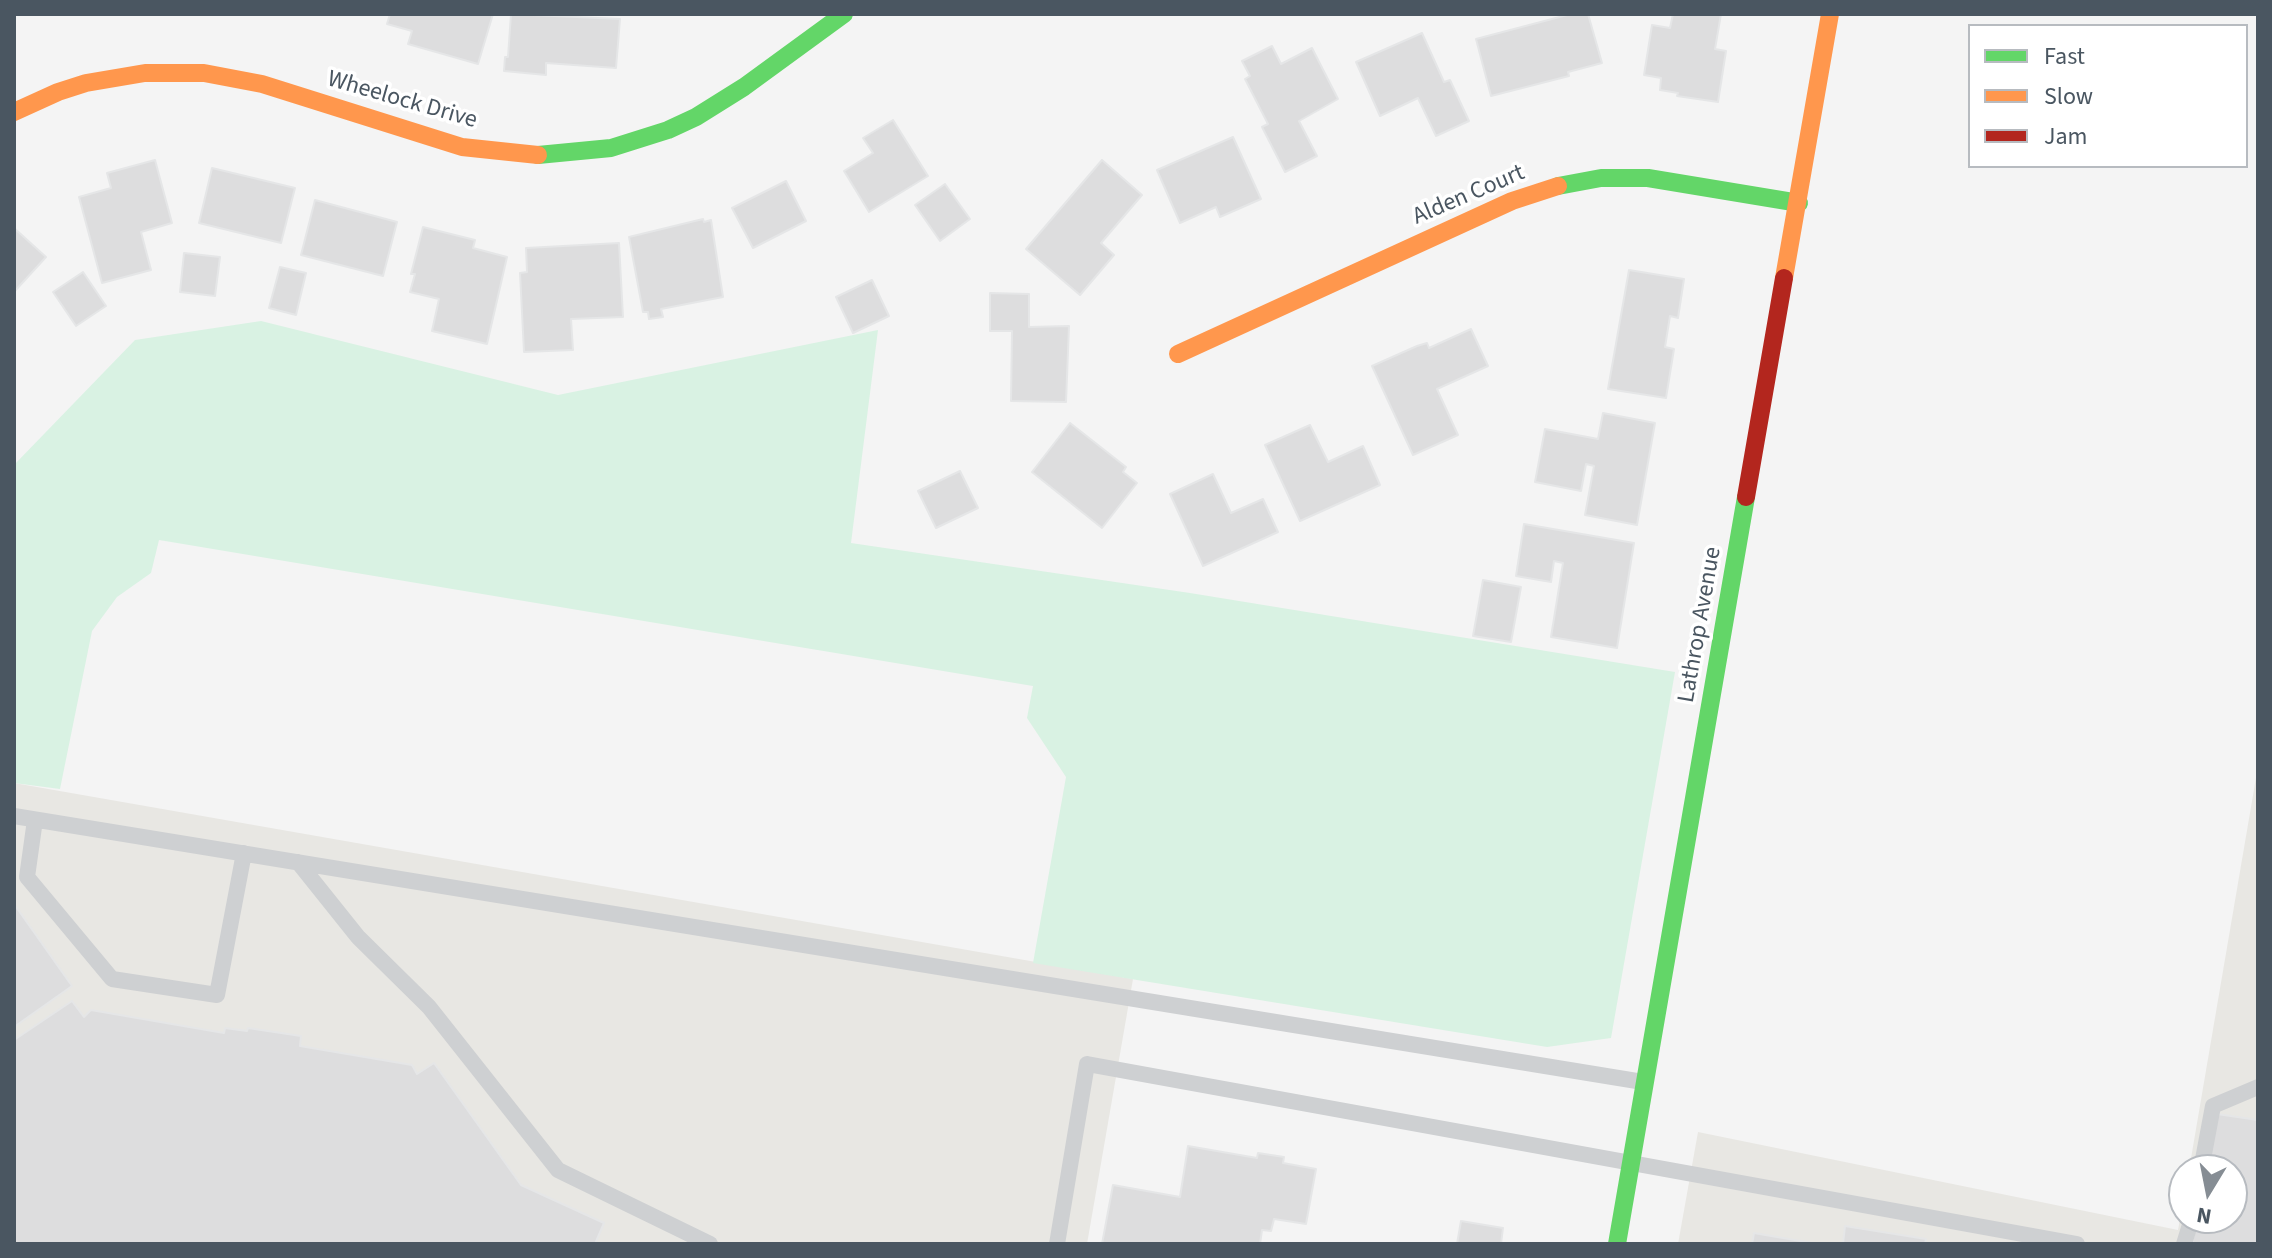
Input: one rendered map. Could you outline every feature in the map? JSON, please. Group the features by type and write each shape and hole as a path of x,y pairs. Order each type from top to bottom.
{"street":[{"name":"Wheelock Drive","path":"14,112 86,83 145,73 204,73 262,84 462,147 522,155 552,155 611,148 668,130 696,117 744,87 844,14"},
{"name":"Lathrop Avenue","path":"1617,1244 1830,14"},
{"name":"Alden Court","path":"1178,354 1512,201 1554,187 1601,178 1648,178 1799,203"}],"lane":[{"path":"14,816 1645,1083"},
{"path":"35,820 27,877 112,979 217,995 244,853"},
{"path":"298,862 358,937 429,1007 558,1170 710,1244"},
{"path":"1057,1244 1087,1064 2077,1244"},
{"path":"2204,1154 2213,1106 2258,1087"}],"shaded area":[{"path":"2258,766 2258,1244 1678,1244 1698,1132 2168,1228 2168,1234 2248,1234 2248,1154 2192,1154"},
{"path":"14,783 1133,979 1087,1244 14,1244"}],"green space":[{"path":"261,321 558,395 878,330 851,543 1190,593 1675,672 1611,1038 1547,1047 1033,963 1066,777 1027,718 1033,686 159,540 151,573 117,597 92,631 60,789 14,783 14,465 135,340"}],"building":[{"path":"390,14 493,14 478,64 408,44 412,31 387,24"},
{"path":"511,14 620,19 616,68 546,63 546,75 504,71"},
{"path":"1571,14 1588,14 1602,63 1568,72 1569,76 1491,96 1476,39"},
{"path":"1673,14 1721,14 1715,49 1726,51 1718,102 1677,96 1678,93 1660,90 1661,78 1644,75 1652,25 1670,28"},
{"path":"1422,33 1444,82 1450,80 1469,121 1436,136 1418,98 1380,116 1356,62"},
{"path":"1272,46 1281,64 1312,48 1338,99 1299,121 1317,156 1285,172 1262,127 1268,124 1245,79 1250,76 1242,61"},
{"path":"893,120 928,176 869,212 844,171 873,153 863,138"},
{"path":"1233,137 1261,199 1220,217 1216,207 1180,223 1157,170"},
{"path":"155,160 172,223 141,232 151,270 102,283 79,197 111,188 107,173"},
{"path":"1102,160 1142,195 1101,243 1114,255 1080,295 1026,249"},
{"path":"212,168 295,188 281,243 199,223"},
{"path":"786,181 806,221 753,248 732,208"},
{"path":"945,184 970,219 940,241 915,205"},
{"path":"315,200 397,222 383,276 301,255"},
{"path":"703,219 704,222 711,220 723,297 661,309 663,317 649,319 648,312 643,312 629,237"},
{"path":"423,227 475,240 473,248 507,257 487,344 432,331 439,299 410,292 415,274 411,274"},
{"path":"14,228 46,257 14,292"},
{"path":"619,243 623,317 571,319 573,350 524,352 520,273 527,272 526,248"},
{"path":"184,253 220,257 215,296 180,292"},
{"path":"280,267 306,273 296,315 269,308"},
{"path":"1629,270 1684,279 1678,318 1670,316 1665,347 1674,349 1666,398 1608,389"},
{"path":"83,272 106,306 76,326 53,292"},
{"path":"872,280 889,316 853,333 836,297"},
{"path":"990,293 1029,294 1029,327 1069,326 1066,402 1011,401 1012,331 990,331"},
{"path":"1471,329 1488,366 1437,389 1458,435 1413,455 1372,366 1417,346 1427,343 1429,348"},
{"path":"1603,413 1655,423 1637,525 1585,515 1594,466 1586,464 1581,491 1535,482 1545,429 1598,439"},
{"path":"1070,423 1126,467 1123,472 1137,483 1102,528 1032,472"},
{"path":"1310,425 1328,462 1363,446 1380,485 1300,521 1265,445"},
{"path":"960,471 978,508 936,528 918,491"},
{"path":"1213,474 1231,513 1263,499 1278,532 1203,566 1170,494"},
{"path":"1524,524 1634,543 1617,648 1551,637 1563,563 1554,561 1551,582 1516,576"},
{"path":"1483,580 1521,587 1511,642 1473,636"},
{"path":"14,904 72,986 14,1027"},
{"path":"72,1001 84,1017 91,1010 224,1033 225,1028 247,1031 248,1028 301,1036 300,1046 412,1065 417,1074 434,1063 521,1185 604,1223 595,1244 14,1244 14,1040"},
{"path":"2217,1114 2258,1120 2258,1244 2192,1244 2194,1234 2248,1234 2248,1154 2209,1154"},
{"path":"1188,1146 1257,1158 1258,1153 1284,1157 1283,1163 1316,1169 1306,1224 1274,1219 1271,1231 1262,1230 1260,1244 1102,1244 1113,1185 1180,1197"},
{"path":"1461,1221 1503,1228 1501,1244 1457,1244"},
{"path":"1845,1226 1926,1239 1925,1244 1843,1244"},
{"path":"1754,1233 1818,1244 1752,1244"}],"traffic: fast":[{"path":"538,155 611,148 668,130 696,117 744,87 844,14"},
{"path":"1558,186 1601,178 1648,178 1799,203"},
{"path":"1617,1244 1746,497"}],"traffic: slow":[{"path":"1784,278 1830,14"},
{"path":"14,112 86,83 145,73 204,73 262,84 462,147 538,155"},
{"path":"1178,354 1512,201 1558,186"}],"traffic: jam":[{"path":"1746,497 1784,278"}]}
